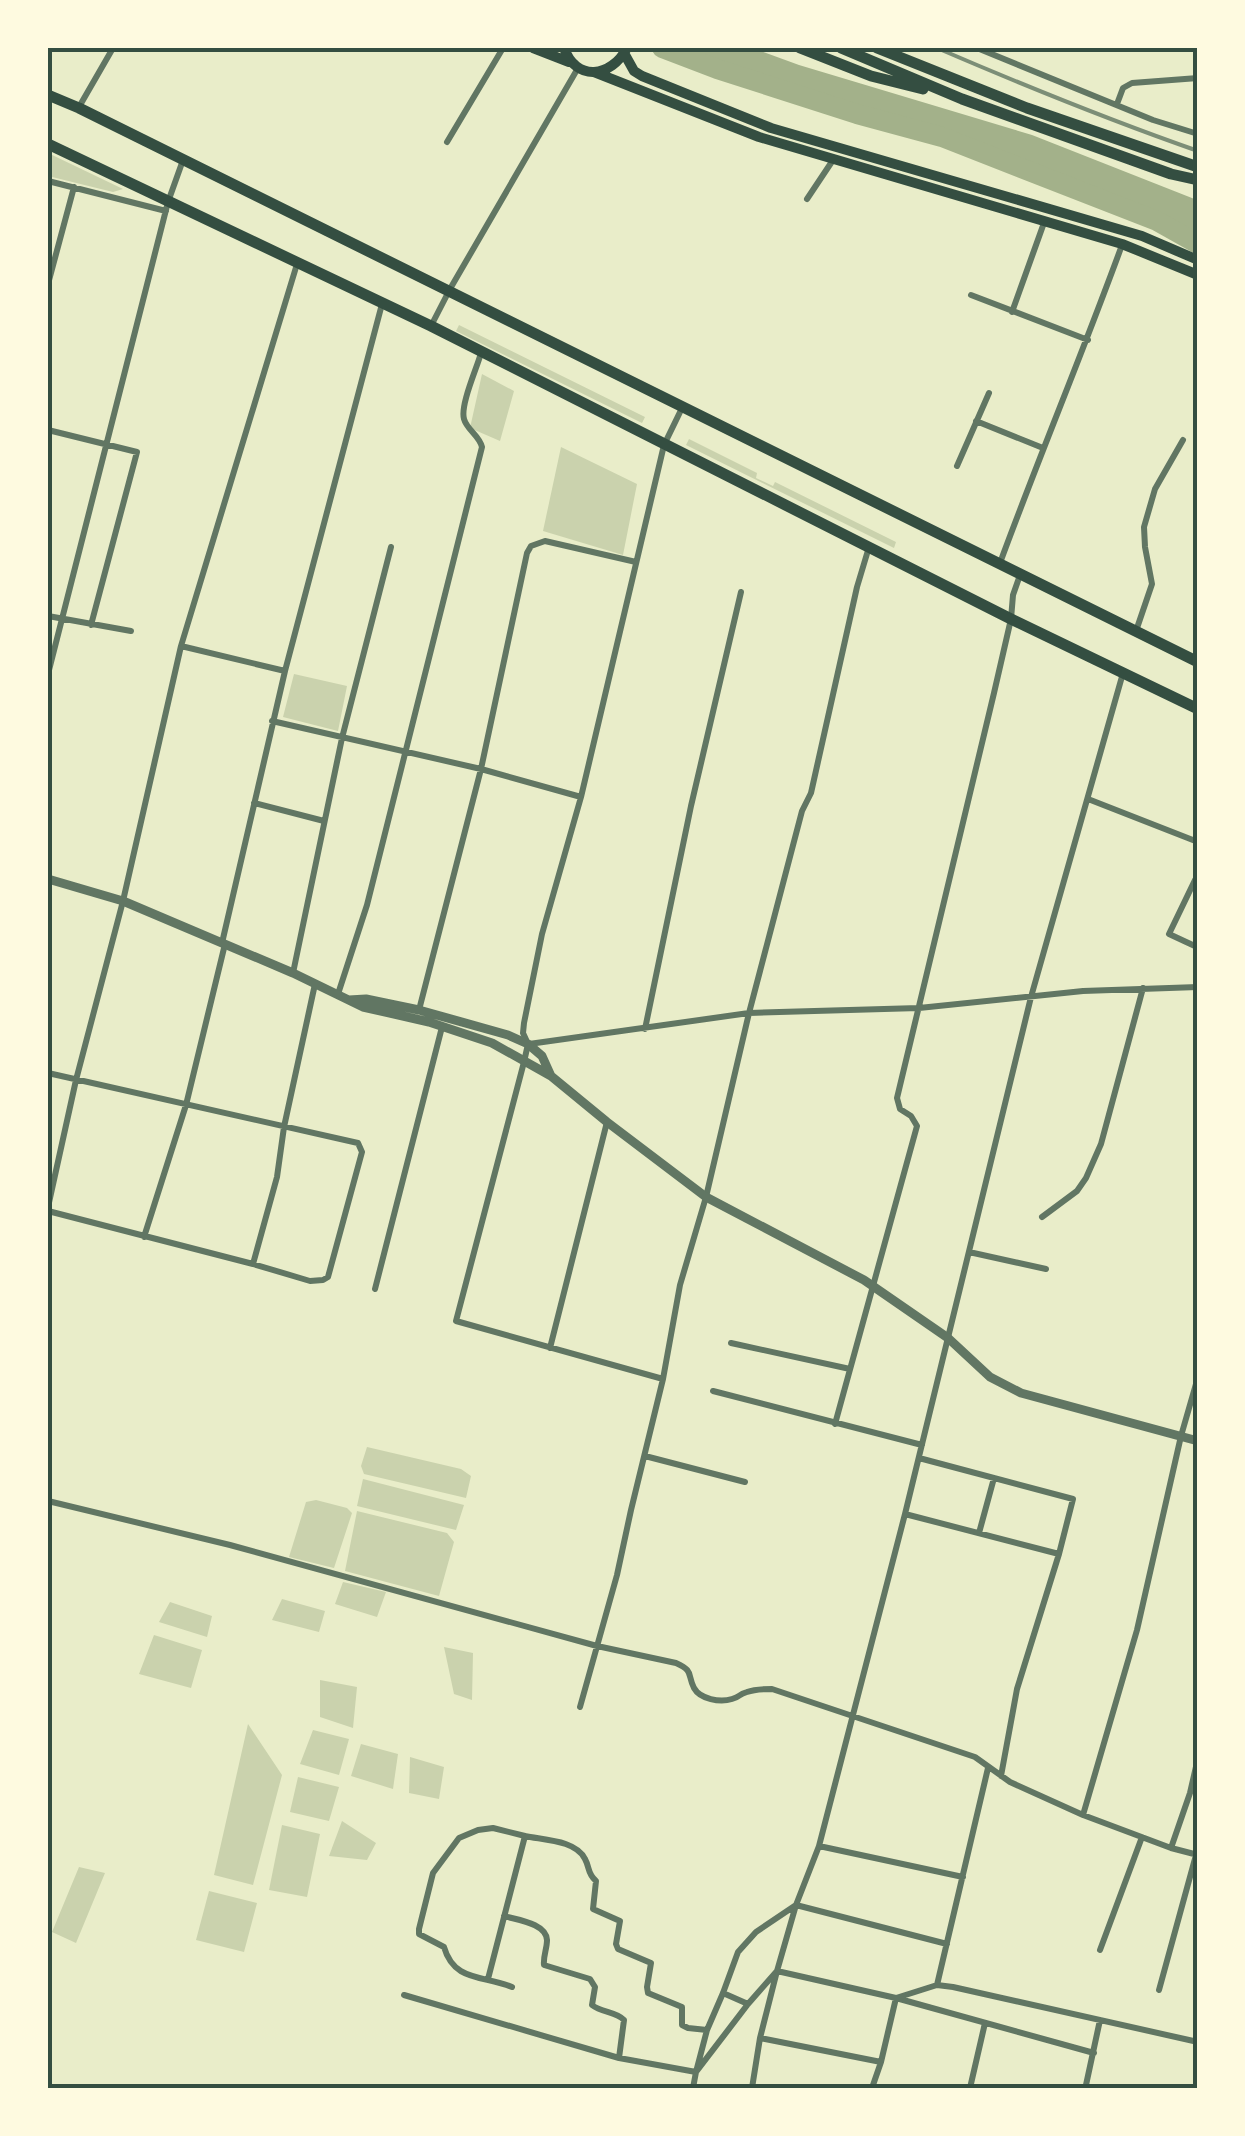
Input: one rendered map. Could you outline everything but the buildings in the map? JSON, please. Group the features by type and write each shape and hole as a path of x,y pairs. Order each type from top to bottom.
{"highway":[{"path":"800,48 871,76 962,99"},
{"path":"840,48 962,99 1198,180"},
{"path":"877,48 1028,108 1198,167"},
{"path":"48,95 1198,662"},
{"path":"48,144 167,207 431,326 664,446 1198,709"}],"main road":[{"path":"533,48 759,137 1122,244 1198,275"},
{"path":"564,48 575,66"},
{"path":"594,72 616,64 626,50"},
{"path":"626,50 634,71 642,76 770,128 1142,236 1198,260"}],"street":[{"path":"79,108 113,48"},
{"path":"446,142 503,48"},
{"path":"978,48 1152,120 1198,134"},
{"path":"431,326 575,66"},
{"path":"1117,104 1123,88 1132,83 1198,78"},
{"path":"48,674 167,207 183,160"},
{"path":"807,199 832,160"},
{"path":"48,182 167,207"},
{"path":"48,284 74,187"},
{"path":"1012,312 1045,220"},
{"path":"1000,563 1122,244"},
{"path":"48,1073 76,1080 186,1105 358,1143 362,1152 328,1277 310,1281 48,1209 76,1080 123,901 181,646 297,264"},
{"path":"971,295 1088,340"},
{"path":"144,1236 186,1105 272,721 382,303"},
{"path":"338,994 367,905 482,447 480,438 464,422 464,410 482,352"},
{"path":"957,466 990,393"},
{"path":"663,1379 456,1322 528,1044 524,1023 542,934 581,797 664,446 682,408"},
{"path":"976,422 1042,448"},
{"path":"48,430 138,452 91,625"},
{"path":"1136,631 1152,584 1144,527 1155,489 1183,440"},
{"path":"419,1010 482,769 527,552 544,541 636,562"},
{"path":"580,1708 618,1575 663,1379 680,1284 706,1197 802,811 811,792 856,586 869,546"},
{"path":"293,973 342,738 391,547"},
{"path":"835,1424 917,1126 912,1116 900,1109 897,1098 1020,574"},
{"path":"645,1029 742,592"},
{"path":"48,616 131,631"},
{"path":"181,646 285,671"},
{"path":"752,2088 777,1971 796,1905 819,1846 905,1514 1031,998 1124,672"},
{"path":"272,721 482,769 581,797"},
{"path":"1088,799 1198,842"},
{"path":"254,803 324,821"},
{"path":"48,879 123,901 293,973 363,1008 508,1036 528,1044 542,1056 551,1076"},
{"path":"1198,882 1195,880 1169,934 1198,946"},
{"path":"253,1264 276,1177 316,984"},
{"path":"528,1044 749,1013 919,1008 1084,991 1198,987"},
{"path":"1042,1217 1077,1191 1101,1144 1142,988"},
{"path":"349,1000 419,1010 442,1026 492,1043 551,1076 706,1197 874,1287 948,1338 990,1377 1021,1394 1198,1441"},
{"path":"375,1289 442,1026"},
{"path":"550,1348 607,1122"},
{"path":"969,1252 1046,1269"},
{"path":"731,1344 850,1369"},
{"path":"1083,1815 1137,1630 1198,1377"},
{"path":"713,1391 922,1445"},
{"path":"645,1456 745,1482"},
{"path":"919,1458 1073,1499 1017,1689 1001,1776"},
{"path":"979,1533 994,1478"},
{"path":"48,1502 230,1544 597,1646 676,1663 686,1667 697,1693 704,1698 723,1701 746,1692 772,1689 975,1757 1001,1776 1083,1815 1197,1855 1159,1990"},
{"path":"905,1514 1059,1554"},
{"path":"1171,1848 1198,1758"},
{"path":"937,1986 988,1768"},
{"path":"512,1987 457,1971 440,1944 419,1934 432,1873 459,1838 478,1830 493,1828 575,1847 596,1881 593,1909 620,1921 618,1949 651,1964 648,1993 682,2007 682,2025 706,2030"},
{"path":"488,1980 525,1836"},
{"path":"1100,1950 1142,1837"},
{"path":"819,1846 963,1877"},
{"path":"693,2088 706,2030 738,1952 756,1932 796,1905 947,1944"},
{"path":"504,1916 543,1930 547,1940 544,1966 594,1983 592,2004 624,2020 619,2058"},
{"path":"696,2072 777,1971"},
{"path":"777,1971 896,1998 1094,2053"},
{"path":"896,1998 937,1986 953,1987 1198,2042"},
{"path":"723,1993 748,2004"},
{"path":"404,1995 619,2058 696,2072"},
{"path":"872,2088 896,1998"},
{"path":"1086,2086 1100,2020"},
{"path":"970,2088 985,2023"},
{"path":"760,2038 881,2062"}],"shaded area":[{"path":"662,48 752,48 1032,135 1197,200 1197,244 1157,221 942,137 857,114"},
{"path":"48,153 123,189 113,192 48,176"},
{"path":"459,325 645,417 642,423 456,331"},
{"path":"482,374 514,391 500,441 470,428"},
{"path":"689,439 757,473 756,478 773,486 775,482 896,542 894,548 686,445"},
{"path":"561,447 637,484 623,555 543,531"},
{"path":"294,674 347,686 338,731 283,717"},
{"path":"367,1447 461,1469 471,1476 466,1498 364,1474 361,1466"},
{"path":"363,1479 464,1505 456,1530 357,1506"},
{"path":"316,1500 347,1508 352,1513 334,1568 289,1557 306,1502"},
{"path":"357,1511 447,1533 454,1542 439,1596 345,1571"},
{"path":"343,1582 386,1592 377,1617 335,1604"},
{"path":"282,1599 325,1611 319,1632 272,1620"},
{"path":"170,1602 212,1616 207,1637 159,1622"},
{"path":"154,1635 202,1650 191,1688 139,1674"},
{"path":"444,1647 473,1653 472,1700 454,1694"},
{"path":"320,1680 357,1687 353,1728 320,1717"},
{"path":"248,1724 282,1775 253,1885 214,1875"},
{"path":"313,1730 349,1739 339,1775 300,1764"},
{"path":"361,1744 398,1754 393,1789 351,1776"},
{"path":"410,1757 444,1767 439,1799 409,1793"},
{"path":"298,1777 339,1787 329,1821 290,1812"},
{"path":"342,1821 376,1843 367,1860 329,1856"},
{"path":"282,1825 320,1834 307,1897 269,1890"},
{"path":"79,1867 105,1873 76,1943 52,1932"},
{"path":"209,1891 257,1903 244,1952 196,1940"}],"waterway":[{"path":"662,48 857,114 942,137 1157,221 1198,244"}],"railway":[{"path":"937,48 1198,151"}]}
